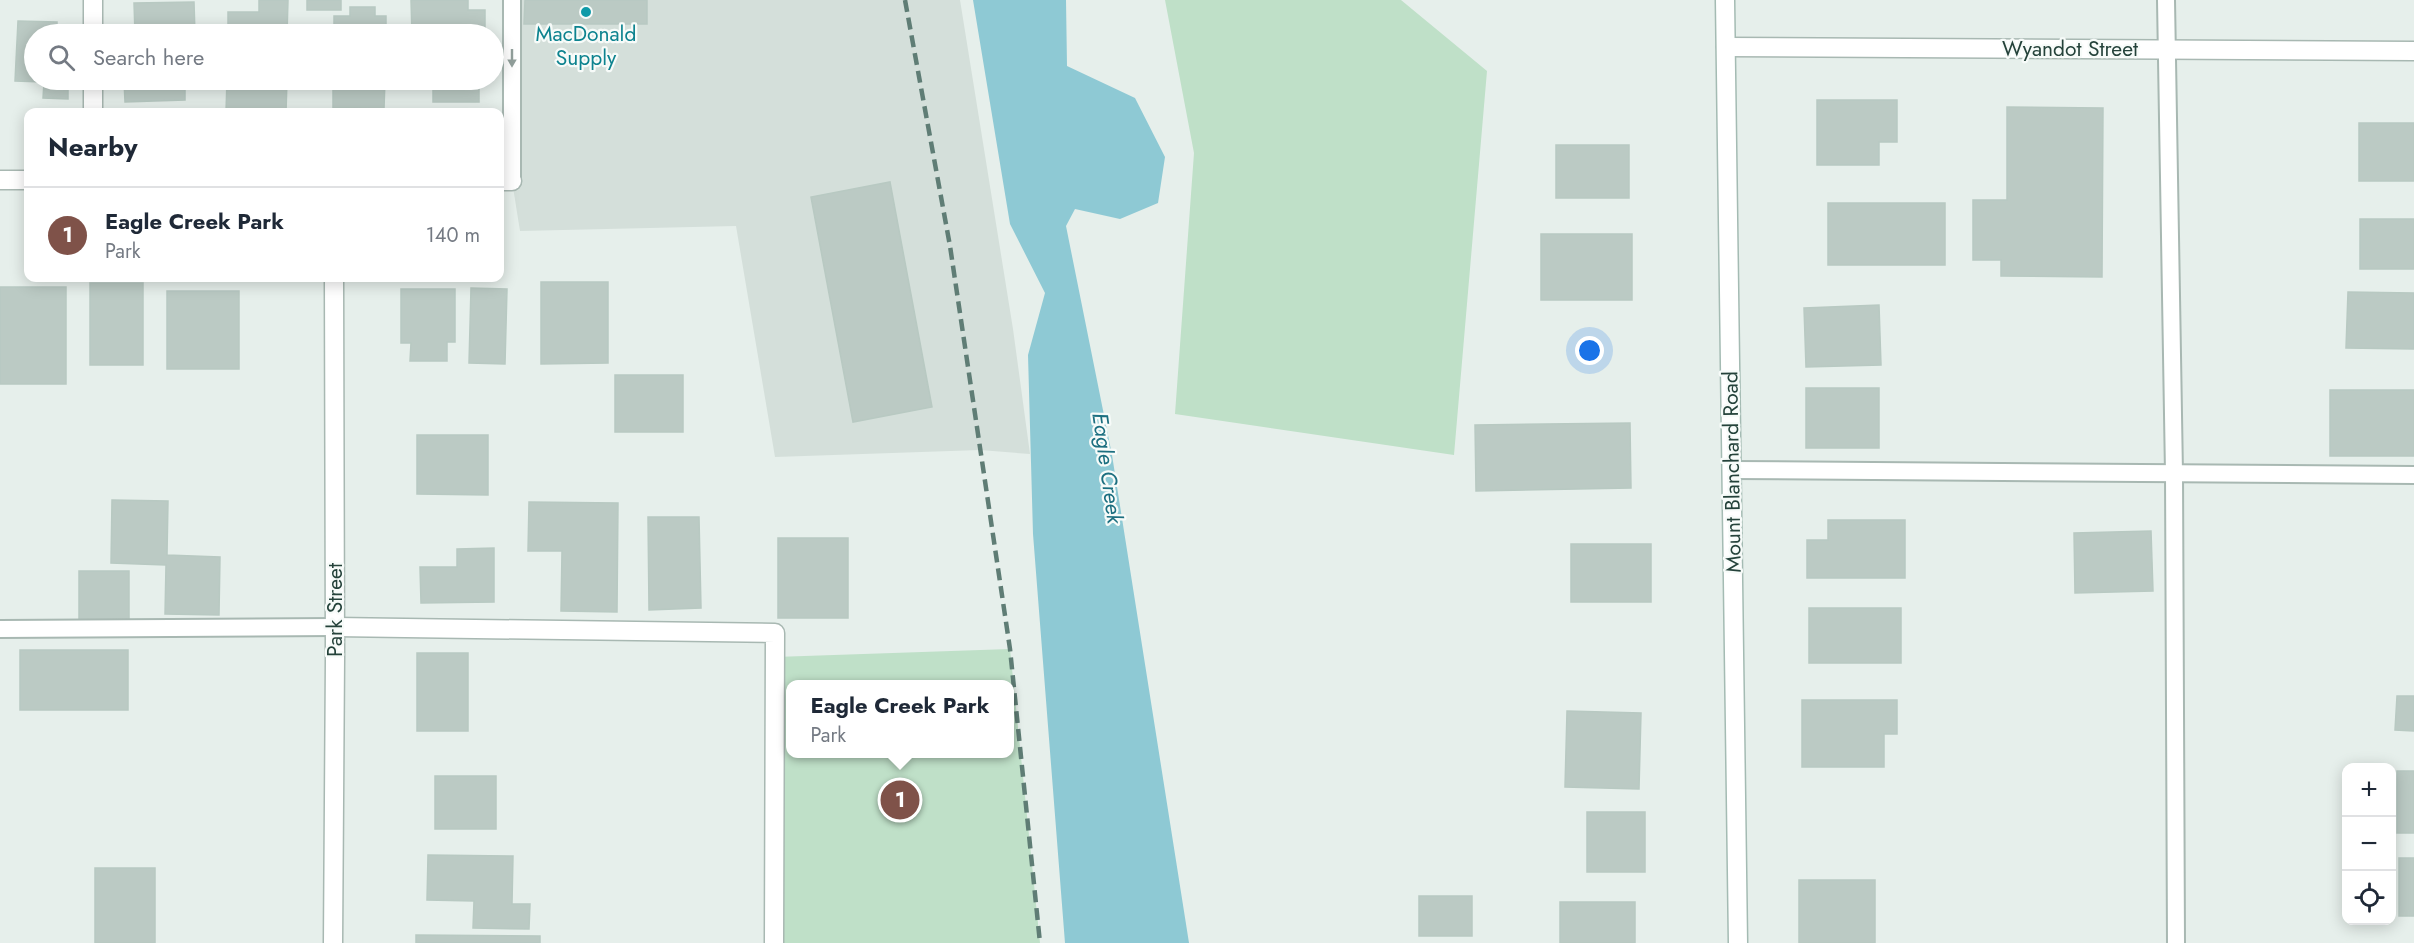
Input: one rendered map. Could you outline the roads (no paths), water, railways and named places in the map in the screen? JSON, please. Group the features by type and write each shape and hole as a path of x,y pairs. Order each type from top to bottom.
{"street":[{"path":"93,0 93,24"},
{"name":"Mount Blanchard Road","path":"1725,0 1738,943"},
{"name":"Wyandot Street","path":"1726,47 2414,51"},
{"path":"93,90 93,108"},
{"path":"0,180 24,180"},
{"name":"Park Street","path":"333,943 334,282"},
{"path":"335,627 775,633 774,943"}],"lane":[{"path":"506,181 512,0"},
{"path":"2166,0 2174,473 2176,943"},
{"path":"1732,470 2414,475"},
{"path":"0,629 335,627"}],"water":[{"name":"Eagle Creek","path":"973,0 1066,0 1067,66 1135,98 1165,157 1158,203 1120,219 1075,209 1066,226 1112,455 1189,943 1065,943 1033,534 1028,355 1045,293 1010,224"}],"railway":[{"path":"905,0 950,246 1013,680"},
{"path":"1014,688 1040,943"}],"place":[{"name":"MacDonald Supply","path":"586,12"},
{"name":"Eagle Creek Park","path":"900,800"}]}
